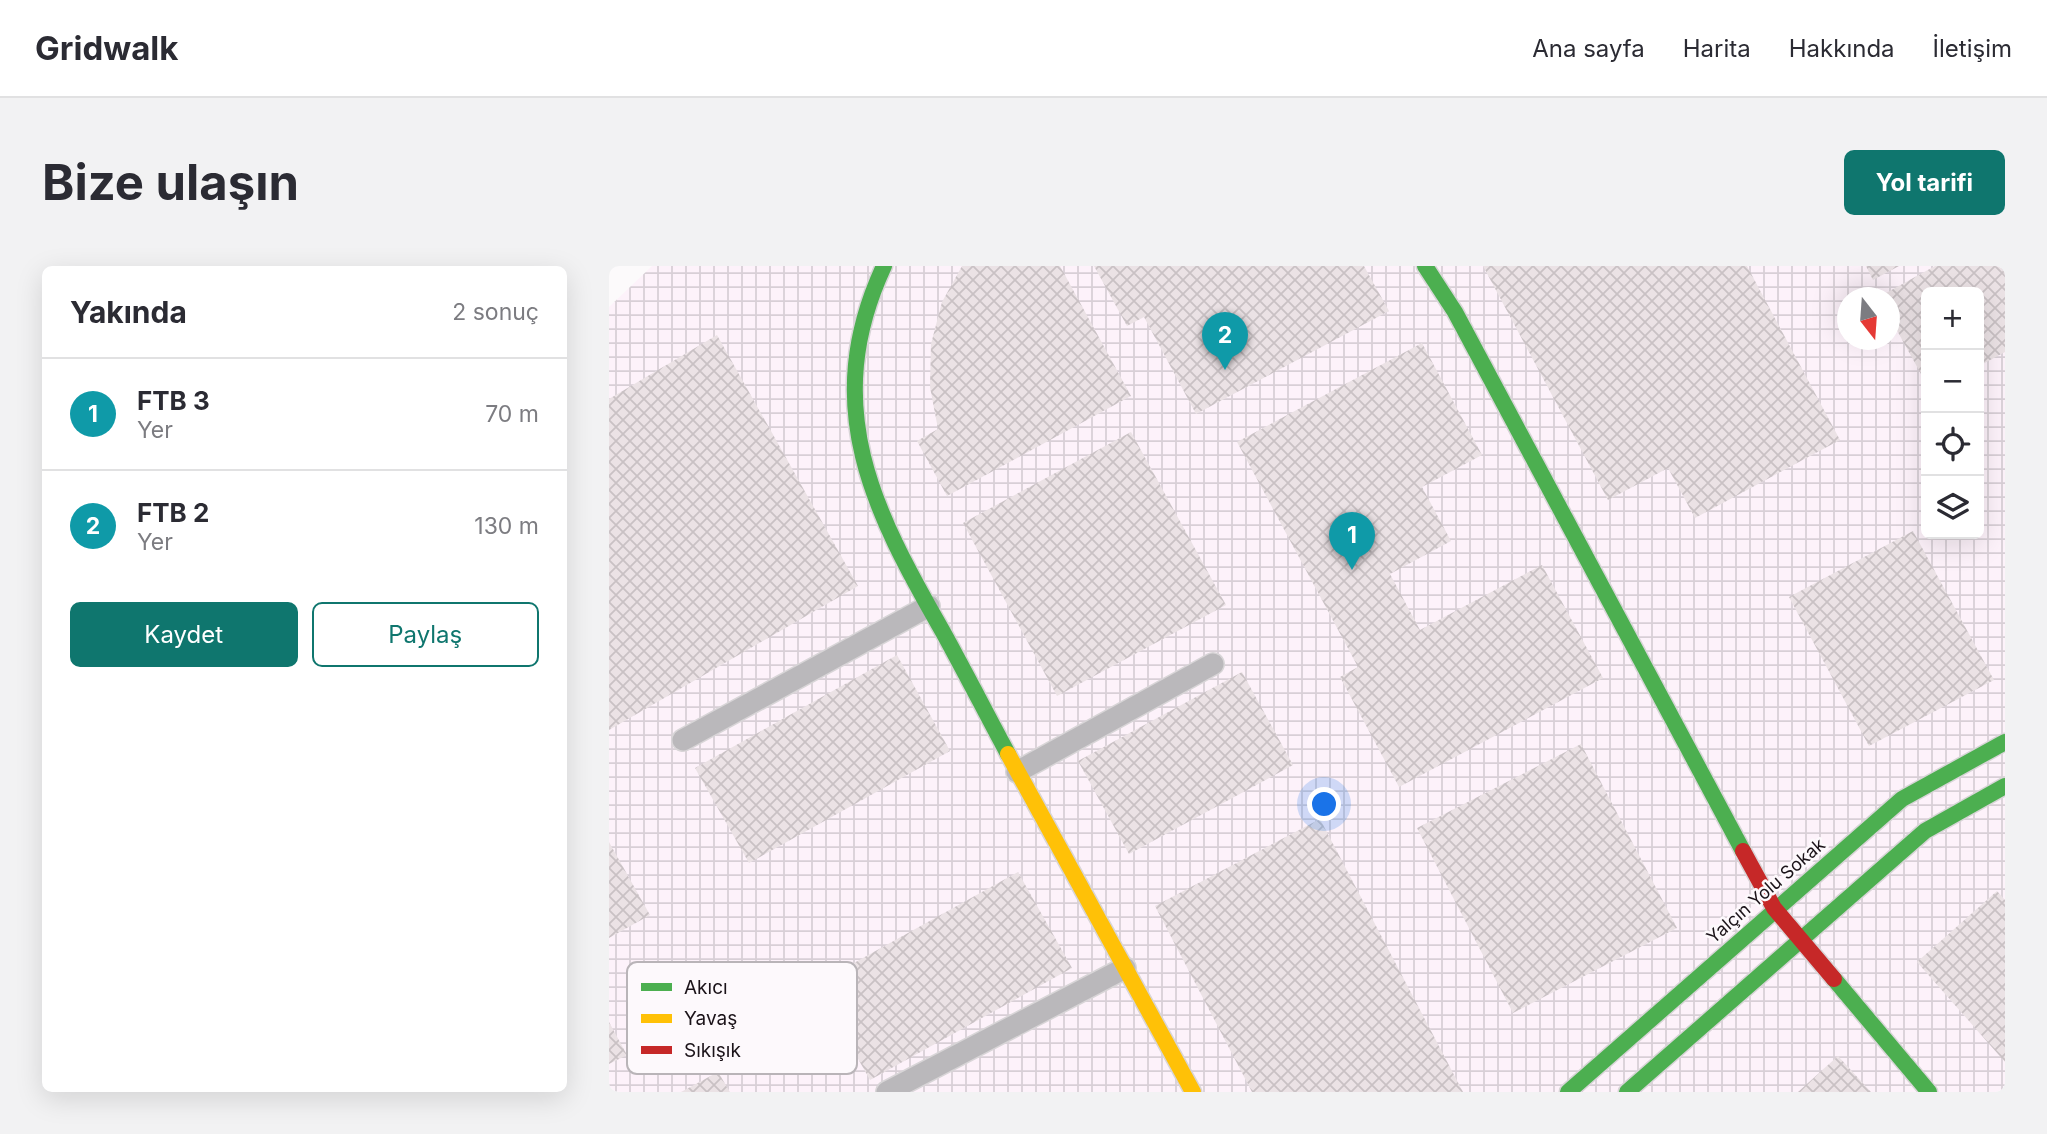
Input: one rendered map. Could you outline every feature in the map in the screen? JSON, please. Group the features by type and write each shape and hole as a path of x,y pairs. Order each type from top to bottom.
{"street":[{"path":"884,266 871,290 855,380 861,454 882,517 1017,772 1193,1092"},
{"path":"1425,266 1461,324 1774,908 1929,1092"},
{"path":"683,740 929,606"},
{"path":"1017,772 1213,664"},
{"name":"Yalçın Yolu Sokak","path":"1568,1092 1774,908 1902,799 2005,742"},
{"path":"1627,1092 1925,831 2005,786"},
{"path":"887,1092 1125,968"}],"shaded area":[{"path":"652,266 2005,266 2005,1092 609,1092 609,307"}],"building":[{"path":"962,266 1060,266 1131,396 947,496 917,441 938,429 930,387 931,344 942,302"},
{"path":"1094,266 1364,266 1389,311 1196,414 1144,317 1127,326"},
{"path":"1483,266 1747,266 1840,440 1695,518 1668,468 1608,500"},
{"path":"1866,266 1899,266 1873,280"},
{"path":"1935,266 2005,266 2005,352 1984,363 1984,287 1921,287 1921,374 1900,336 1900,287 1897,287"},
{"path":"717,335 858,586 609,730 609,399"},
{"path":"1422,343 1482,455 1422,487 1451,541 1390,574 1420,630 1542,565 1603,678 1399,787 1340,677 1358,667 1237,442"},
{"path":"1131,432 1226,605 1057,696 963,523"},
{"path":"1913,531 1994,680 1869,746 1789,597"},
{"path":"897,655 950,751 749,863 695,768"},
{"path":"1242,672 1293,765 1129,854 1078,761"},
{"path":"1581,744 1677,928 1513,1013 1417,828"},
{"path":"1320,819 1463,1092 1252,1092 1155,906"},
{"path":"609,842 650,915 609,938"},
{"path":"1018,872 1072,968 870,1080 857,1057 856,962"},
{"path":"1997,891 2005,900 2005,1062 1917,962"},
{"path":"609,1022 627,1055 609,1064"},
{"path":"1838,1056 1871,1092 1798,1092"},
{"path":"719,1074 730,1092 681,1092"}],"traffic: fast":[{"path":"884,266 865,317 856,365 856,411 863,456 876,499 895,543 1008,754"},
{"path":"1425,266 1455,312 1743,851"},
{"path":"1568,1092 1902,799 2005,742"},
{"path":"1627,1092 1925,831 2005,786"},
{"path":"1834,979 1929,1092"}],"traffic: slow":[{"path":"1008,754 1193,1092"}],"traffic: jam":[{"path":"1743,851 1774,908 1834,979"}],"place":[{"name":"FTB 2","path":"1225,370"},
{"name":"FTB 3","path":"1352,570"}]}
